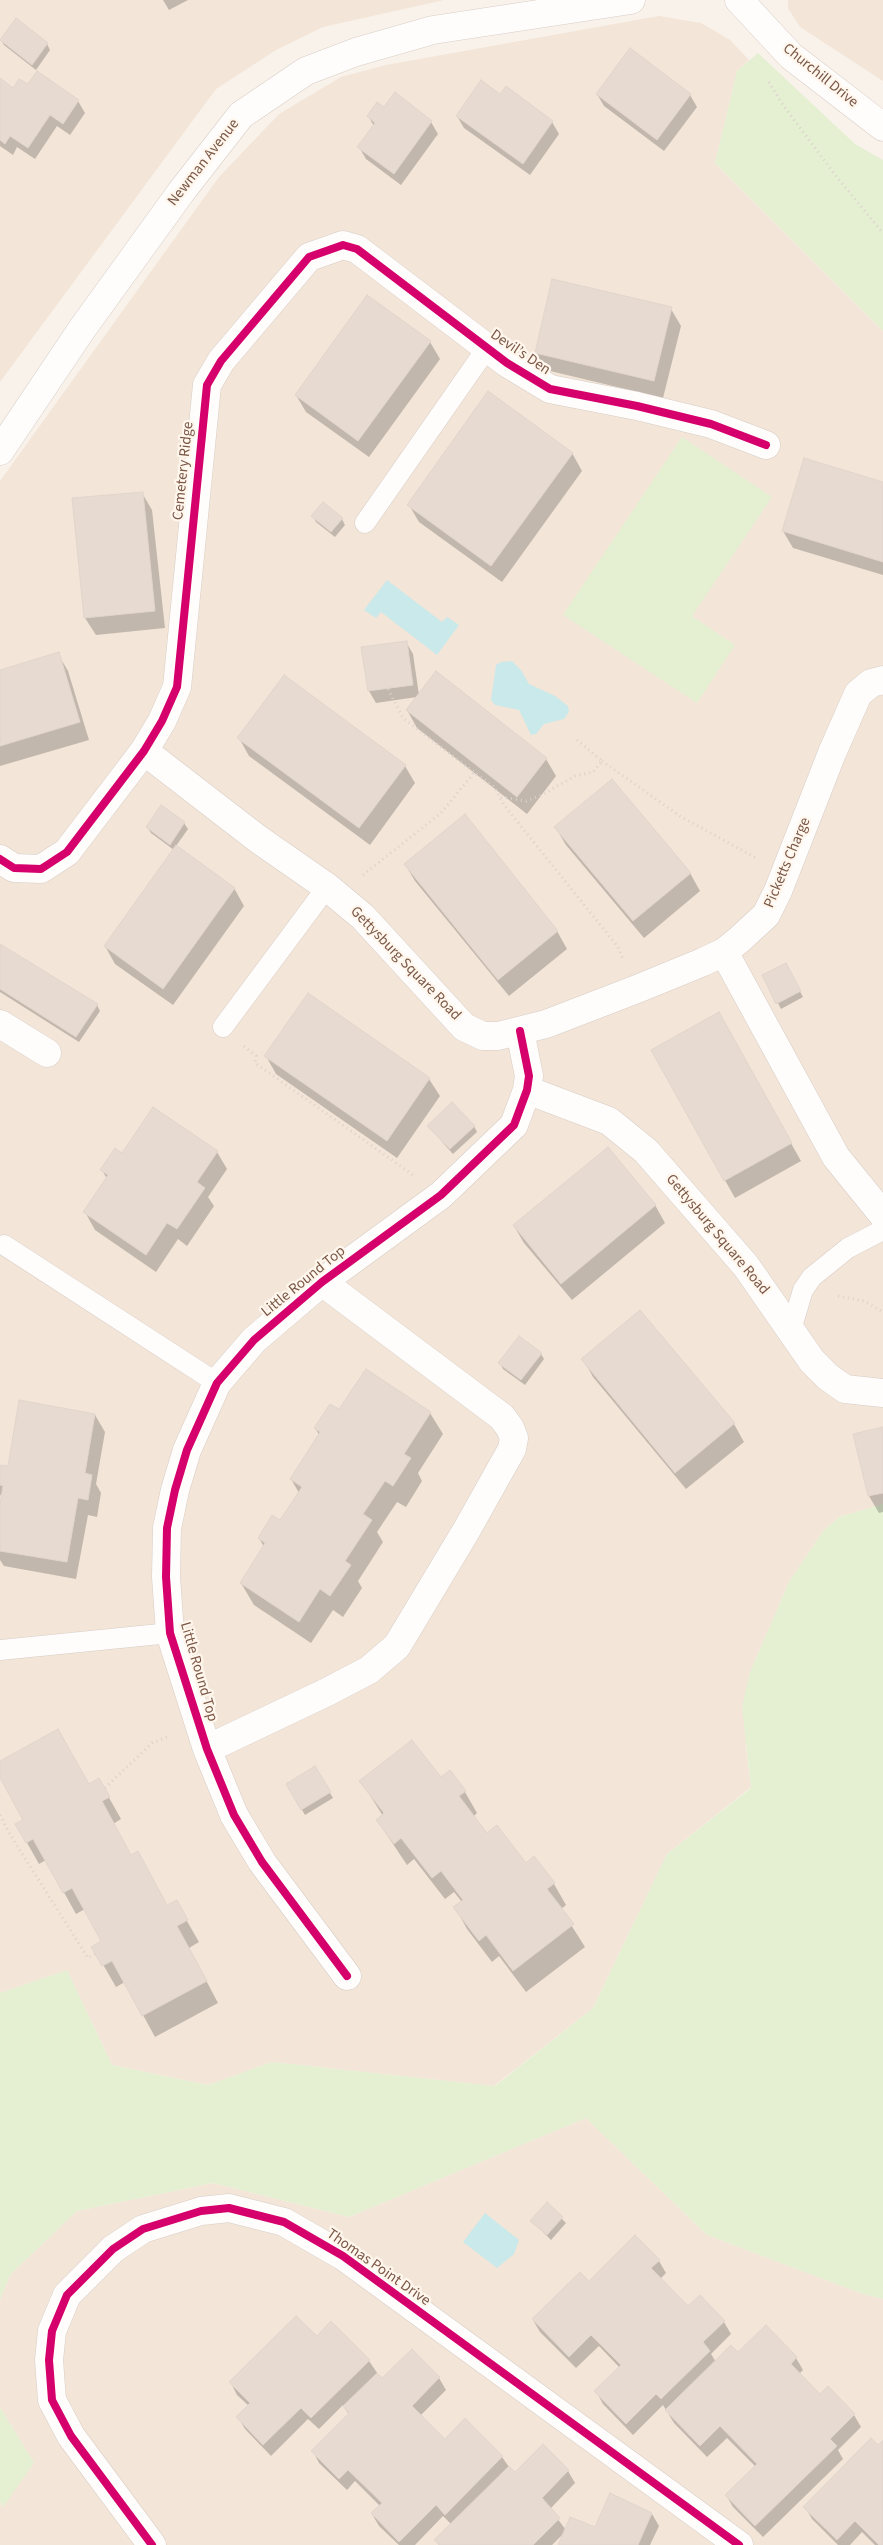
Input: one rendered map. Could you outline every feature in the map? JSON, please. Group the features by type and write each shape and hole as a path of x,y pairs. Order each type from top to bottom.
{"street":[{"name":"Newman Avenue","path":"0,452 82,329 181,192 241,115 306,71 356,52 433,30 552,6 631,0"},
{"name":"Churchill Drive","path":"739,0 791,56 883,127"},
{"name":"Devil’s Den","path":"343,245 357,249 527,377 550,388 711,424 766,445"},
{"name":"Cemetery Ridge","path":"144,751 162,721 177,687 207,385 221,361 309,257 343,245"},
{"name":"Picketts Charge","path":"520,1031 546,1024 637,989 724,952 766,915 785,874 832,753 858,694 872,683 883,680"},
{"path":"0,858 14,868 27,870 41,869 56,861 67,852 86,830 144,751"},
{"name":"Gettysburg Square Road","path":"144,751 258,839 334,893 363,917 464,1027 483,1036 498,1036 520,1031"},
{"path":"724,952 836,1158 883,1215"},
{"path":"0,1024 47,1053"},
{"path":"520,1031 529,1076 527,1090"},
{"name":"Gettysburg Square Road","path":"527,1090 609,1121 646,1151 746,1266 812,1361 828,1377 845,1389 883,1393"},
{"name":"Little Round Top","path":"347,1976 262,1862 234,1815 203,1738 170,1633 166,1577 168,1528 171,1509 187,1450 217,1383 254,1340 322,1282 441,1195 514,1125 527,1090"},
{"name":"Little Round Top","path":"203,1738 360,1674 397,1646 512,1450 514,1438 502,1417 322,1282"},
{"name":"Thomas Point Drive","path":"152,2545 71,2436 52,2400 50,2360 52,2332 67,2295 113,2249 143,2229 201,2211 230,2208 284,2222 343,2256 739,2545"}],"lane":[{"name":"Devil’s Den","path":"365,523 487,348"},
{"path":"223,1027 334,893"},
{"path":"792,1330 803,1290 812,1277 848,1248 883,1230"},
{"path":"4,1245 217,1383"},
{"name":"Little Round Top","path":"0,1650 170,1633"}],"path":[{"path":"765,76 782,105 836,176 883,233"},
{"path":"388,689 403,718 495,788 504,805 618,947 637,989"},
{"path":"576,738 602,761 680,816 785,874"},
{"path":"500,797 526,801 575,776 593,772 602,761"},
{"path":"334,893 361,876 441,813 474,773"},
{"path":"223,1027 256,1056 255,1064 406,1170"},
{"path":"803,1290 853,1297 883,1312"},
{"path":"104,1788 152,1743 203,1738"},
{"path":"0,1815 9,1834 88,1958 95,1954"}],"shaded area":[{"path":"0,0 444,0 323,27 276,50 216,89 0,382"},
{"path":"788,0 883,0 883,81 800,27 788,8"},
{"path":"659,16 701,23 730,40 749,60 737,71 715,163 883,331 883,1504 839,1517 824,1530 789,1582 750,1672 746,1748 751,1787 667,1854 593,2008 494,2086 272,2062 208,2085 112,2065 67,1970 0,1993 0,481 219,177 279,114 341,77 386,65"},
{"path":"586,2118 707,2235 863,2294 883,2299 883,2545 0,2545 0,2502 2,2506 34,2463 0,2407 0,2300 10,2275 77,2211 213,2183 349,2217"}],"green space":[{"path":"758,53 855,144 883,160 883,331 715,163 737,71"},
{"path":"682,437 772,497 692,616 735,645 697,703 563,615"},
{"path":"883,1504 883,2299 863,2294 707,2235 586,2118 349,2217 213,2183 77,2211 10,2275 0,2300 0,1993 67,1970 112,2065 208,2085 272,2062 495,2086 593,2008 667,1854 751,1788 742,1707 750,1672 789,1582 824,1530 839,1517"},
{"path":"0,2407 34,2463 3,2507 0,2502"}],"water":[{"path":"387,580 442,622 447,617 459,625 437,655 381,612 376,618 364,610"},
{"path":"512,661 521,670 529,684 555,696 568,706 569,712 564,719 544,724 536,734 531,735 519,710 495,705 491,700 496,665 501,662"},
{"path":"485,2213 519,2240 514,2254 497,2268 463,2242"}],"building":[{"path":"16,18 48,43 32,65 0,40"},
{"path":"630,48 691,94 657,140 596,94"},
{"path":"37,71 79,100 63,124 50,115 28,148 10,136 5,144 0,140 0,78 13,88 19,79 28,84"},
{"path":"481,80 500,94 506,86 553,121 523,164 456,116"},
{"path":"395,92 432,121 394,174 357,147 375,123 367,116 377,102 384,107"},
{"path":"552,279 672,307 654,381 535,353"},
{"path":"367,295 431,341 358,441 295,395"},
{"path":"488,391 573,453 491,566 407,505"},
{"path":"804,458 883,482 883,562 782,531"},
{"path":"143,492 155,611 84,618 72,498"},
{"path":"323,502 343,518 331,532 311,516"},
{"path":"407,641 413,685 368,691 361,647"},
{"path":"59,652 80,722 0,746 0,670"},
{"path":"436,671 547,758 517,797 406,710"},
{"path":"284,675 406,765 359,828 237,738"},
{"path":"612,779 691,873 633,921 554,827"},
{"path":"161,805 185,822 170,845 146,827"},
{"path":"465,814 558,931 498,980 404,864"},
{"path":"176,845 235,888 163,989 104,946"},
{"path":"0,944 98,1004 76,1037 0,989"},
{"path":"786,963 801,991 776,1004 762,975"},
{"path":"308,993 430,1078 387,1141 264,1056"},
{"path":"719,1012 792,1143 724,1181 651,1050"},
{"path":"452,1102 475,1126 450,1149 427,1126"},
{"path":"153,1107 218,1151 197,1182 205,1188 177,1229 167,1223 146,1255 83,1212 108,1175 100,1170 115,1148 122,1153"},
{"path":"608,1147 656,1205 561,1284 513,1225"},
{"path":"640,1310 735,1423 675,1473 581,1359"},
{"path":"519,1336 542,1353 521,1380 498,1363"},
{"path":"366,1369 431,1412 404,1454 411,1458 393,1486 385,1481 363,1514 372,1520 345,1561 351,1565 330,1596 320,1589 299,1622 240,1583 265,1543 258,1538 272,1515 280,1520 302,1487 290,1479 320,1432 314,1428 330,1404 339,1409"},
{"path":"19,1400 95,1414 85,1473 92,1475 88,1500 78,1498 67,1562 0,1551 0,1504 3,1486 0,1485 0,1465 8,1466"},
{"path":"883,1427 883,1493 868,1496 853,1434"},
{"path":"58,1729 89,1784 99,1778 110,1797 102,1801 131,1855 138,1851 167,1905 177,1900 188,1920 177,1926 207,1981 142,2016 112,1961 102,1966 91,1947 101,1941 72,1888 63,1893 33,1839 26,1843 15,1824 23,1820 0,1778 0,1761"},
{"path":"412,1740 441,1777 450,1770 466,1791 459,1796 487,1833 497,1825 526,1863 534,1856 555,1883 547,1889 574,1924 513,1971 486,1935 479,1941 453,1907 463,1900 441,1871 432,1878 401,1838 394,1844 376,1820 384,1813 359,1781"},
{"path":"315,1766 331,1792 301,1810 286,1784"},
{"path":"547,2202 563,2217 547,2235 530,2221"},
{"path":"635,2235 660,2260 651,2268 688,2306 700,2295 725,2321 703,2342 710,2351 661,2399 656,2394 626,2424 594,2391 621,2365 591,2335 569,2357 532,2319 580,2272 589,2281"},
{"path":"296,2316 317,2336 331,2321 370,2360 311,2418 301,2408 263,2445 236,2417 250,2403 229,2382"},
{"path":"766,2325 797,2357 791,2364 820,2394 828,2386 855,2414 830,2439 837,2446 755,2526 725,2495 757,2464 720,2426 700,2446 665,2410 731,2345 738,2352"},
{"path":"412,2349 440,2377 412,2406 445,2439 465,2418 503,2456 445,2515 436,2505 399,2542 371,2513 382,2503 348,2470 339,2479 311,2451 349,2413 343,2406 377,2373 382,2378"},
{"path":"871,2438 878,2445 883,2440 883,2545 879,2545 855,2521 837,2540 803,2507"},
{"path":"543,2444 569,2470 542,2498 560,2518 533,2545 440,2545 434,2540 509,2466 515,2472"},
{"path":"610,2493 652,2513 638,2545 558,2545 570,2517 595,2527"}],"cycle path":[{"path":"0,859 14,868 41,869 67,852 144,751 162,721 177,687 207,385 221,361 309,257 343,245 357,249 507,363 550,389 637,406 711,424 766,445"},
{"path":"347,1976 262,1862 234,1815 207,1749 170,1633 166,1577 167,1528 175,1490 187,1450 217,1383 254,1340 322,1282 441,1195 514,1125 527,1090 529,1076 520,1031"},
{"path":"152,2545 71,2436 52,2400 49,2360 52,2331 67,2295 113,2249 143,2229 201,2211 229,2208 284,2222 343,2256 739,2545"}]}
